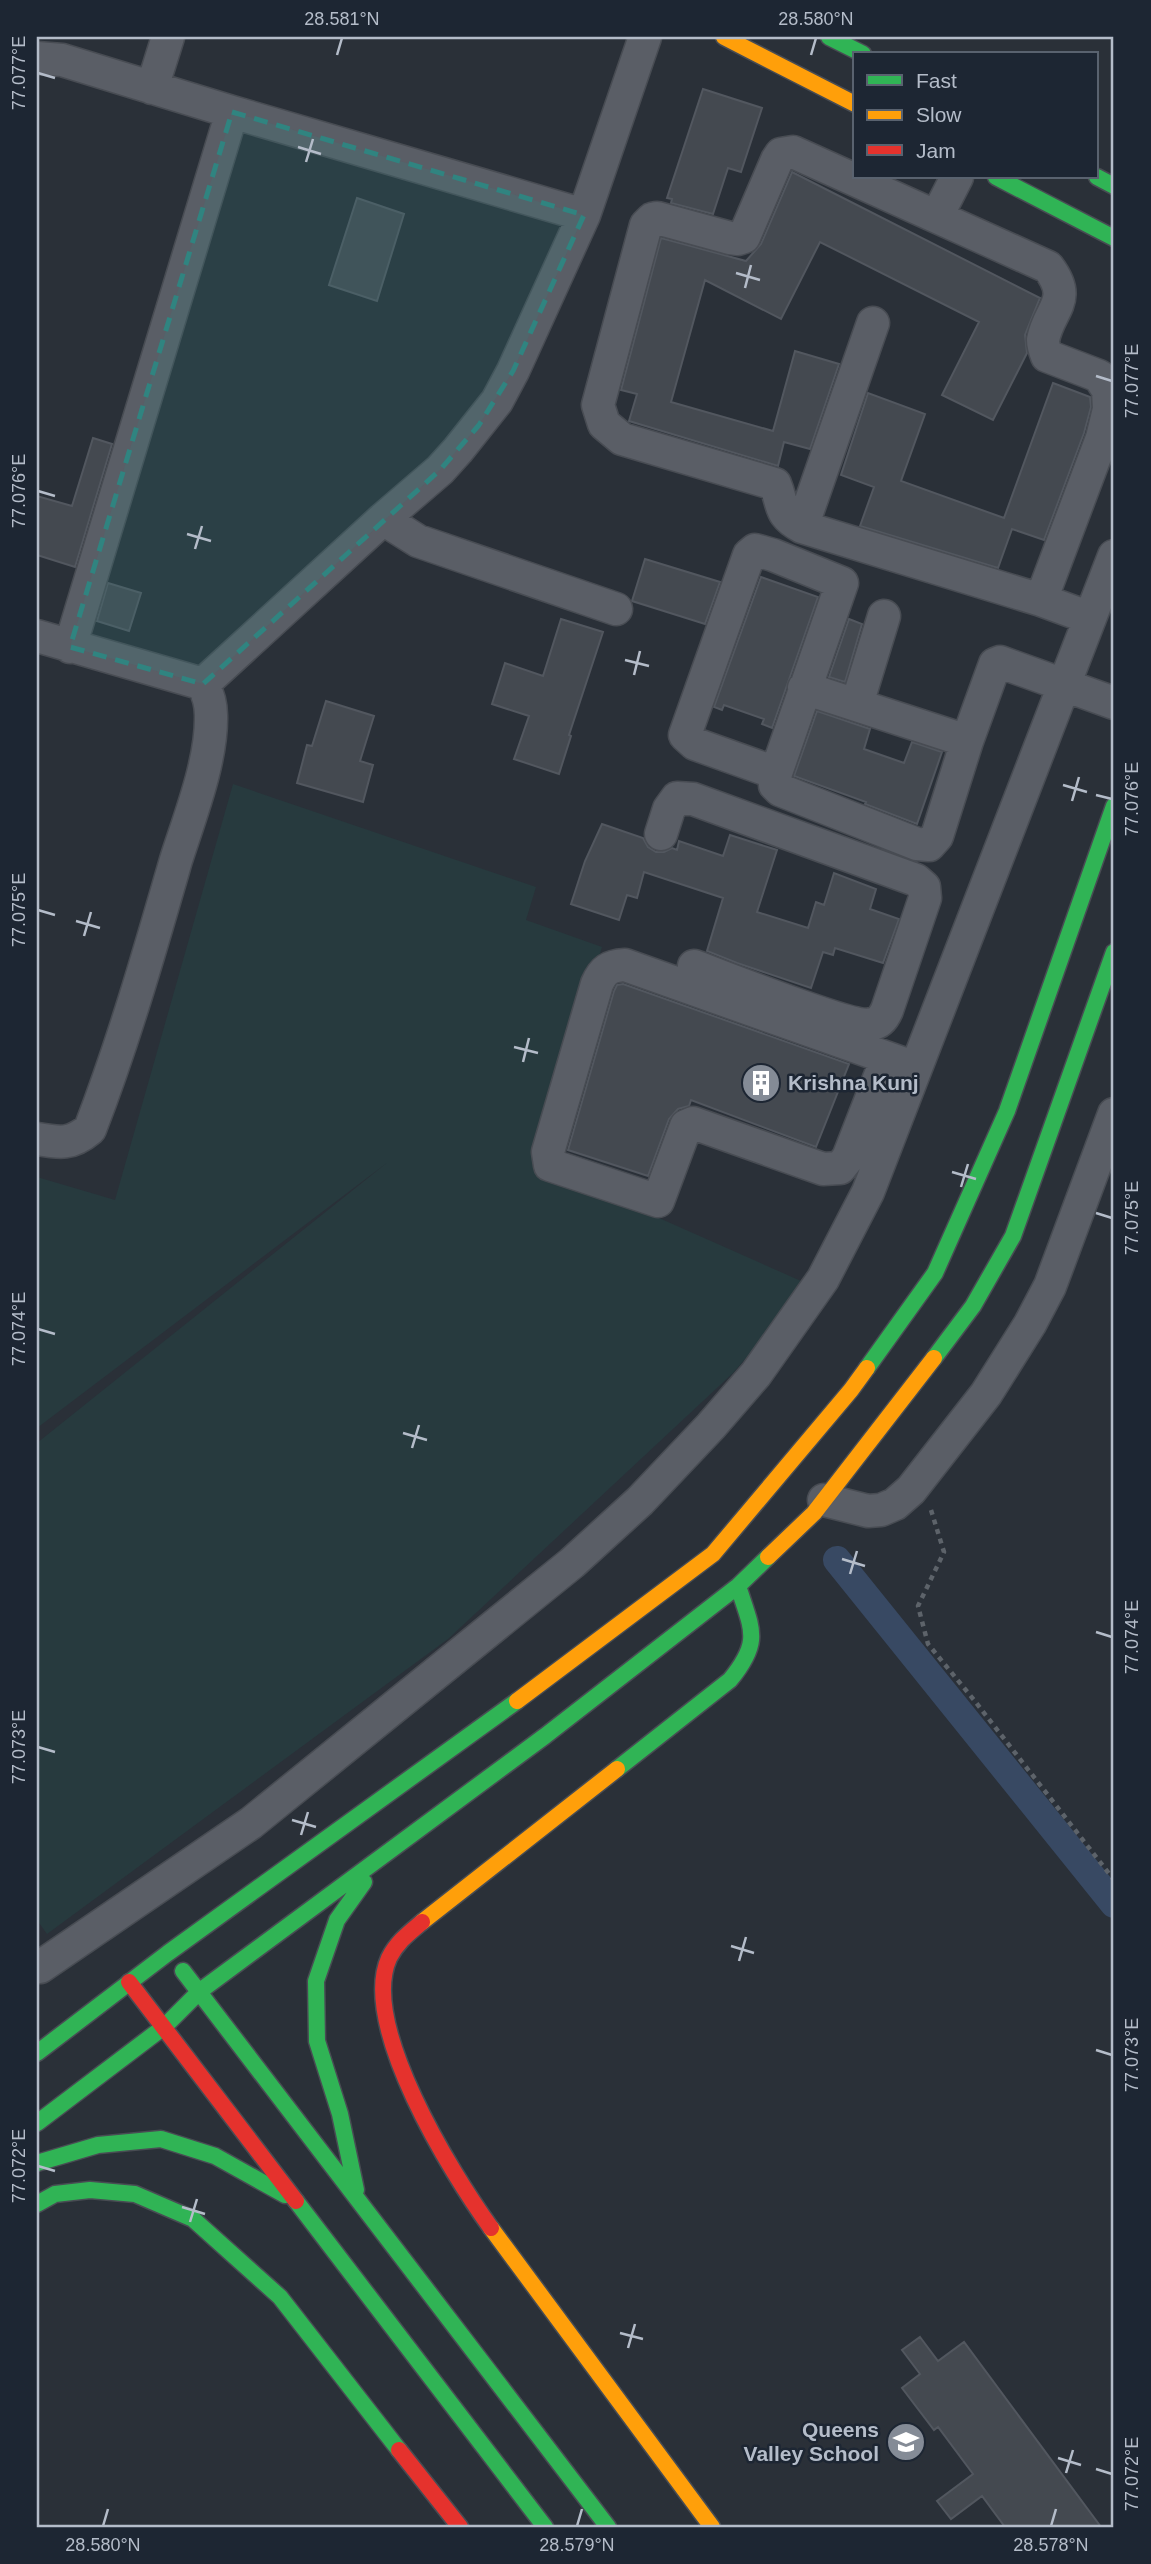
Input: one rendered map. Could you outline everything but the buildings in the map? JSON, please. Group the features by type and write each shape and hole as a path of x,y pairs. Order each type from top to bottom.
{"main road":[{"path":"724,37 853,103"},
{"path":"830,37 859,52"},
{"path":"998,178 1114,237"},
{"path":"1098,178 1114,186"},
{"path":"37,2053 168,1953 520,1699 713,1554 851,1390 934,1272 1007,1111 1114,806"},
{"path":"37,2123 165,2026 200,1991 545,1736 738,1586 814,1513 886,1423 973,1306 1013,1236 1114,952"},
{"path":"712,2527 472,2202 430,2134 407,2087 392,2041 384,2003 384,1980 389,1959 402,1938 730,1680 748,1660 754,1631 738,1586"},
{"path":"358,2199 340,2114 317,2042 316,1981 337,1920 384,1855"},
{"path":"168,1953 200,1991 608,2527"},
{"path":"129,1982 545,2527"},
{"path":"37,2163 98,2145 161,2139 215,2156 299,2203"},
{"path":"37,2204 55,2194 90,2190 135,2194 193,2218 280,2297 460,2527"}],"street":[{"path":"152,88 167,37"},
{"path":"203,684 440,470 497,401 584,215 645,37"},
{"path":"37,58 62,60 584,215"},
{"path":"70,647 232,112"},
{"path":"1041,600 1102,438 1109,409 1108,390 1099,376 1046,356 1043,341 1060,299 1058,280 1048,267 802,155 787,152 781,154 777,160 744,237 730,239 657,218 646,225 598,405 604,424 622,439 775,484 784,514 802,527 1041,600 1090,618"},
{"path":"937,216 956,178"},
{"path":"802,527 873,323"},
{"path":"383,519 418,541 616,609"},
{"path":"776,773 695,744 685,735 747,560 755,551 773,555 842,583 776,773 775,785 780,790 917,844 929,845 937,836 994,665 997,663 1114,703"},
{"path":"902,1063 625,965 614,966 603,971 597,984 548,1152 548,1163 658,1201 686,1126 694,1123 823,1168 840,1168 902,1063 928,1036 1114,556"},
{"path":"857,704 884,616"},
{"path":"37,636 203,684 209,696 211,715 204,762 142,977 90,1129 78,1139 60,1143 37,1139"},
{"path":"804,688 967,741"},
{"path":"661,834 673,802 677,798 693,799 919,881 924,887 925,898 887,1010 883,1018 874,1024 855,1023 694,966"},
{"path":"883,1018 928,1036"},
{"path":"38,1967 251,1823 572,1563 640,1501 756,1374 823,1279 868,1192 902,1063"},
{"path":"824,1500 868,1511 881,1510 895,1503 911,1490 986,1394 1030,1324 1050,1286 1114,1114"}],"path":[{"path":"931,1508 944,1552 918,1605 928,1644 1114,1880"}],"highlighted area":[{"path":"232,112 584,215 513,371 479,425 440,470 203,684 70,647"}],"green space":[{"path":"233,784 536,887 526,920 602,947 537,1164 810,1285 733,1373 448,1639 47,1934 37,1920 37,1443 388,1162 37,1428 37,1177 115,1200"}],"waterway":[{"path":"837,1560 1114,1904"}],"traffic: fast":[{"path":"829,37 859,52"},
{"path":"998,178 1114,238"},
{"path":"1098,178 1114,186"},
{"path":"867,1368 935,1273 1007,1111 1114,806"},
{"path":"934,1358 973,1306 1013,1236 1114,952"},
{"path":"37,2123 165,2026 200,1991 545,1736 738,1586 768,1557"},
{"path":"617,1769 730,1680 740,1667 747,1655 751,1635 738,1586"},
{"path":"37,2053 168,1953 517,1701"},
{"path":"356,2190 340,2114 317,2041 316,1981 337,1920 364,1882"},
{"path":"183,1971 608,2527"},
{"path":"37,2163 98,2145 161,2139 215,2156 285,2195"},
{"path":"37,2204 55,2194 90,2190 135,2194 193,2219 280,2297 399,2450"},
{"path":"296,2201 545,2527"}],"traffic: slow":[{"path":"724,37 853,103"},
{"path":"768,1557 814,1513 934,1358"},
{"path":"517,1701 713,1554 867,1368"},
{"path":"422,1922 617,1769"},
{"path":"491,2228 712,2527"}],"traffic: jam":[{"path":"422,1922 400,1942 389,1958 383,1987 387,2021 398,2059 414,2098 454,2172 491,2228"},
{"path":"129,1982 296,2201"},
{"path":"399,2450 460,2527"}],"place":[{"name":"Krishna Kunj","path":"761,1083"},
{"name":"Queens Valley School","path":"906,2442"}]}
